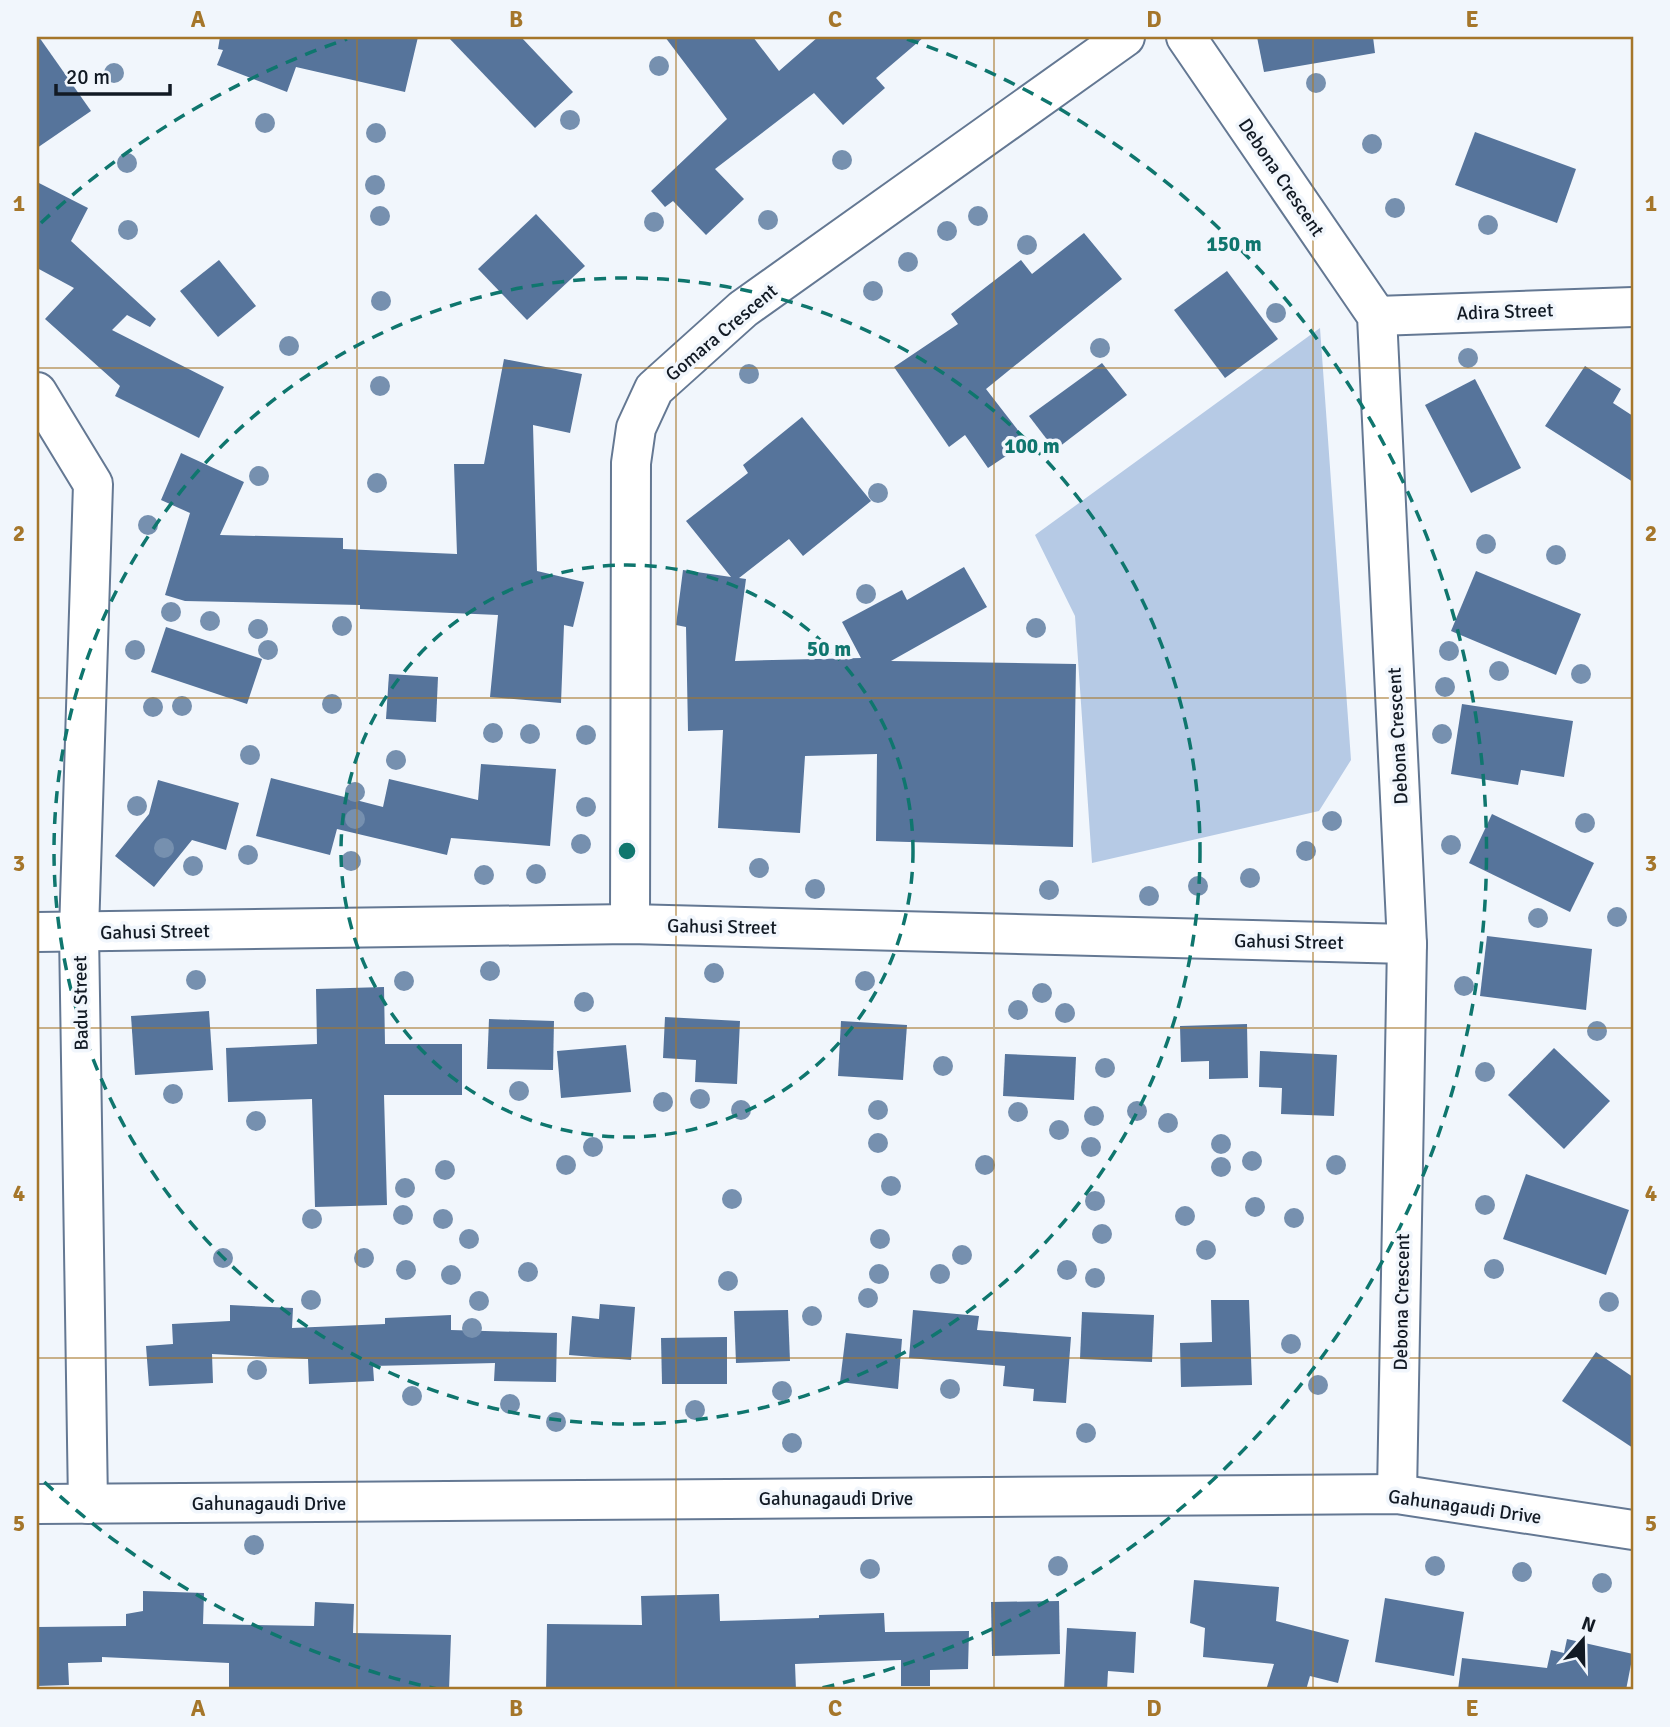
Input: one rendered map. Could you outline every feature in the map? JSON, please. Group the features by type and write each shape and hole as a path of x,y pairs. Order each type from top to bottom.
{"street":[{"name":"Gomara Crescent","path":"630,924 632,464 636,428 654,389 743,309 1125,37"},
{"name":"Debona Crescent","path":"1186,37 1377,316 1407,944 1398,1494"},
{"name":"Adira Street","path":"1377,316 1633,307"},
{"name":"Badu Street","path":"37,392 93,484 79,932 88,1504"},
{"name":"Gahusi Street","path":"37,932 630,924 1407,944"},
{"name":"Gahunagaudi Drive","path":"37,1504 1398,1494 1633,1530"}],"shaded area":[{"path":"1320,328 1351,760 1319,811 1092,863 1075,616 1035,535"}],"building":[{"path":"37,37 91,111 37,148"},
{"path":"220,37 418,37 405,92 296,67 287,92 217,65 223,50 218,49"},
{"path":"448,37 521,37 573,92 535,128"},
{"path":"665,37 753,37 779,71 818,37 924,37 876,78 885,88 843,125 814,93 715,169 744,199 706,235 673,201 665,207 651,191 727,119"},
{"path":"1257,37 1373,37 1375,53 1264,72"},
{"path":"1475,132 1576,169 1557,223 1455,185"},
{"path":"37,182 88,208 71,241 156,319 150,327 127,315 112,330 224,387 199,438 115,396 120,386 45,319 74,288 37,268"},
{"path":"536,214 585,266 527,320 478,269"},
{"path":"1084,233 1122,279 986,389 1027,442 988,468 965,435 949,447 894,367 958,324 951,314 1021,260 1032,274"},
{"path":"219,260 256,306 218,337 180,291"},
{"path":"1227,271 1278,339 1225,378 1174,310"},
{"path":"504,359 582,374 570,433 533,425 537,571 584,582 573,627 564,625 561,703 490,697 498,615 360,609 360,605 185,601 165,595 190,513 161,500 181,453 244,482 220,535 343,538 343,549 457,554 454,464 484,464"},
{"path":"1102,363 1127,395 1055,450 1029,416"},
{"path":"1585,366 1621,389 1613,403 1633,416 1633,482 1545,426"},
{"path":"1475,379 1521,468 1471,493 1425,405"},
{"path":"802,417 871,501 803,556 789,539 739,578 746,579 735,661 861,658 842,622 902,590 907,600 964,567 987,607 891,661 1076,664 1073,847 876,841 877,754 805,756 800,833 718,828 723,730 688,731 686,627 676,625 683,570 731,577 686,521 748,473 743,465"},
{"path":"1476,571 1581,614 1556,675 1451,631"},
{"path":"166,627 262,659 247,704 151,672"},
{"path":"389,674 438,677 436,722 386,719"},
{"path":"1462,704 1573,721 1564,777 1521,770 1518,785 1451,774"},
{"path":"481,764 556,769 550,846 451,838 447,855 337,829 330,855 256,836 271,778 383,807 389,779 478,800"},
{"path":"158,780 239,803 226,850 192,840 154,887 115,856 149,814"},
{"path":"1492,814 1594,863 1570,912 1469,863"},
{"path":"1487,936 1592,949 1586,1010 1480,996"},
{"path":"384,987 385,1044 462,1044 462,1095 384,1095 387,1205 315,1207 312,1099 228,1102 226,1048 317,1044 316,989"},
{"path":"209,1011 213,1070 135,1075 131,1016"},
{"path":"665,1017 740,1021 737,1084 695,1082 696,1060 663,1058"},
{"path":"489,1019 554,1021 553,1070 487,1069"},
{"path":"841,1021 907,1025 903,1080 838,1076"},
{"path":"1247,1024 1248,1078 1209,1079 1209,1061 1181,1062 1180,1026"},
{"path":"626,1045 631,1092 561,1098 557,1051"},
{"path":"1554,1048 1610,1101 1564,1149 1508,1095"},
{"path":"1260,1051 1337,1055 1334,1116 1281,1114 1282,1088 1259,1087"},
{"path":"1005,1054 1076,1057 1074,1100 1003,1096"},
{"path":"1526,1174 1629,1210 1606,1275 1503,1239"},
{"path":"1211,1300 1249,1300 1252,1385 1181,1387 1180,1343 1212,1342"},
{"path":"600,1304 635,1307 631,1360 569,1355 572,1316 599,1319"},
{"path":"230,1305 293,1308 292,1328 385,1324 385,1318 451,1315 451,1330 557,1333 556,1382 494,1381 495,1363 373,1366 374,1381 309,1384 308,1359 212,1354 213,1383 149,1386 146,1346 173,1344 172,1324 230,1321"},
{"path":"788,1310 790,1361 736,1363 734,1311"},
{"path":"913,1310 979,1316 977,1330 1071,1337 1066,1403 1033,1401 1034,1389 1003,1386 1005,1366 909,1358"},
{"path":"1082,1312 1154,1315 1152,1362 1080,1359"},
{"path":"846,1333 902,1339 898,1389 840,1382"},
{"path":"727,1337 727,1384 662,1384 661,1338"},
{"path":"1596,1352 1633,1377 1633,1448 1562,1401"},
{"path":"1194,1580 1279,1587 1276,1621 1349,1640 1338,1683 1310,1676 1306,1690 1266,1690 1274,1664 1203,1657 1205,1628 1190,1623"},
{"path":"143,1591 204,1593 203,1624 314,1626 315,1602 354,1604 353,1633 451,1635 449,1690 229,1690 229,1663 102,1657 102,1662 68,1663 69,1685 37,1686 37,1627 126,1626 126,1614 143,1611"},
{"path":"719,1594 720,1621 884,1613 885,1632 969,1631 968,1669 930,1670 930,1686 901,1686 901,1660 795,1664 796,1690 546,1690 547,1624 642,1625 641,1596"},
{"path":"1385,1598 1464,1612 1454,1676 1375,1662"},
{"path":"1059,1601 1060,1654 992,1656 991,1602"},
{"path":"1067,1628 1136,1632 1134,1673 1108,1671 1107,1690 1064,1690"},
{"path":"1567,1639 1633,1654 1626,1690 1458,1690 1462,1658 1547,1668 1551,1650 1564,1653"}]}
